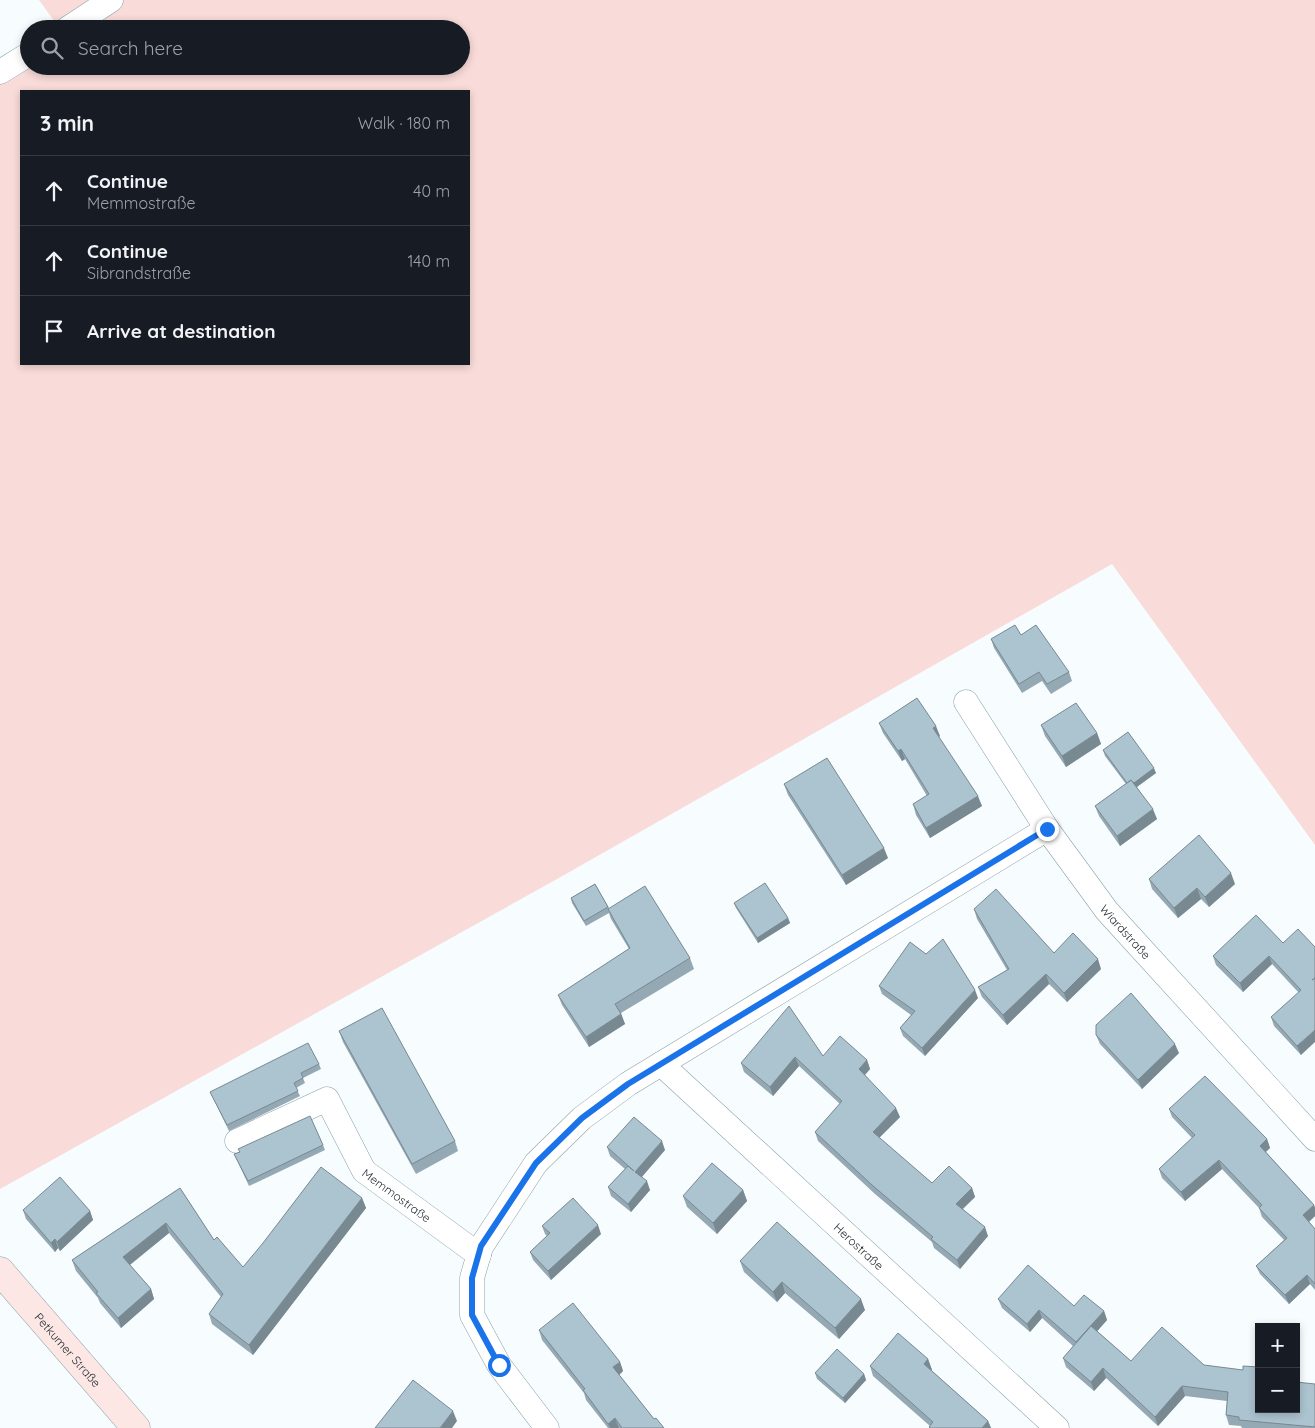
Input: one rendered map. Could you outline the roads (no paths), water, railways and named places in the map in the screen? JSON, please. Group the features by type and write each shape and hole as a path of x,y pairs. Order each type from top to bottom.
{"main road":[{"name":"Petkumer Straße","path":"0,1271 136,1428"}],"street":[{"path":"81,20 111,0"},
{"path":"0,72 20,60"},
{"name":"Wiardstraße","path":"966,702 1047,829 1107,912 1315,1140"},
{"path":"547,1428 499,1365 472,1315 472,1278 481,1246 536,1163 582,1118 628,1084 1047,829"},
{"name":"Herostraße","path":"661,1064 1057,1428"},
{"name":"Memmostraße","path":"237,1141 327,1099 364,1170 479,1255"}]}
